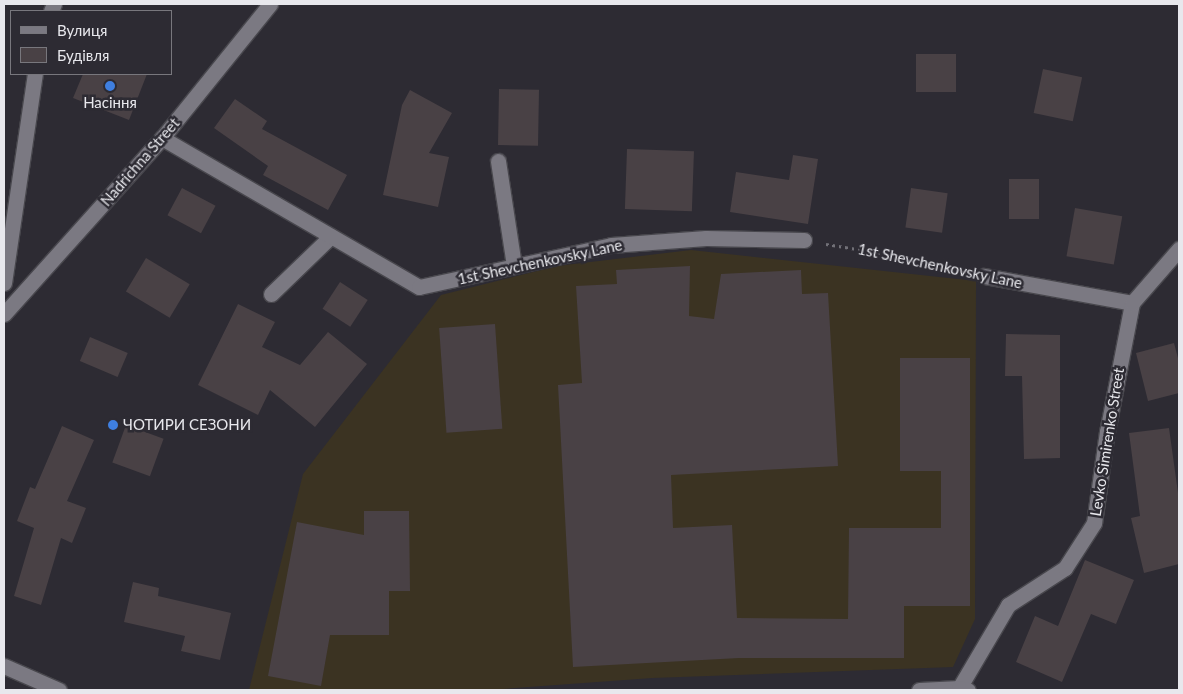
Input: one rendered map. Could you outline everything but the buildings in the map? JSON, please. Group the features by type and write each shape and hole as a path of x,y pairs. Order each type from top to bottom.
{"street":[{"name":"Nadrichna Street","path":"4,314 162,138 270,4"},
{"path":"4,284 35,75"},
{"name":"1st Shevchenkovsky Lane","path":"162,138 420,287 611,245 706,238 804,240"},
{"path":"498,160 514,266"},
{"path":"272,294 331,236"},
{"path":"1132,303 1179,249"},
{"name":"1st Shevchenkovsky Lane","path":"984,276 1132,303"},
{"name":"Levko Simirenko Street","path":"962,689 1008,605 1065,568 1094,523 1107,432 1132,303"},
{"path":"4,666 59,690"},
{"path":"919,690 962,689"}],"path":[{"name":"1st Shevchenkovsky Lane","path":"804,240 919,259 984,276"}],"shaded area":[{"path":"691,250 976,281 975,619 953,667 652,678 488,690 249,690 303,474 441,295 557,266"}],"place":[{"name":"Насіння","path":"110,86"},
{"name":"ЧОТИРИ СЕЗОНИ","path":"113,425"}]}
